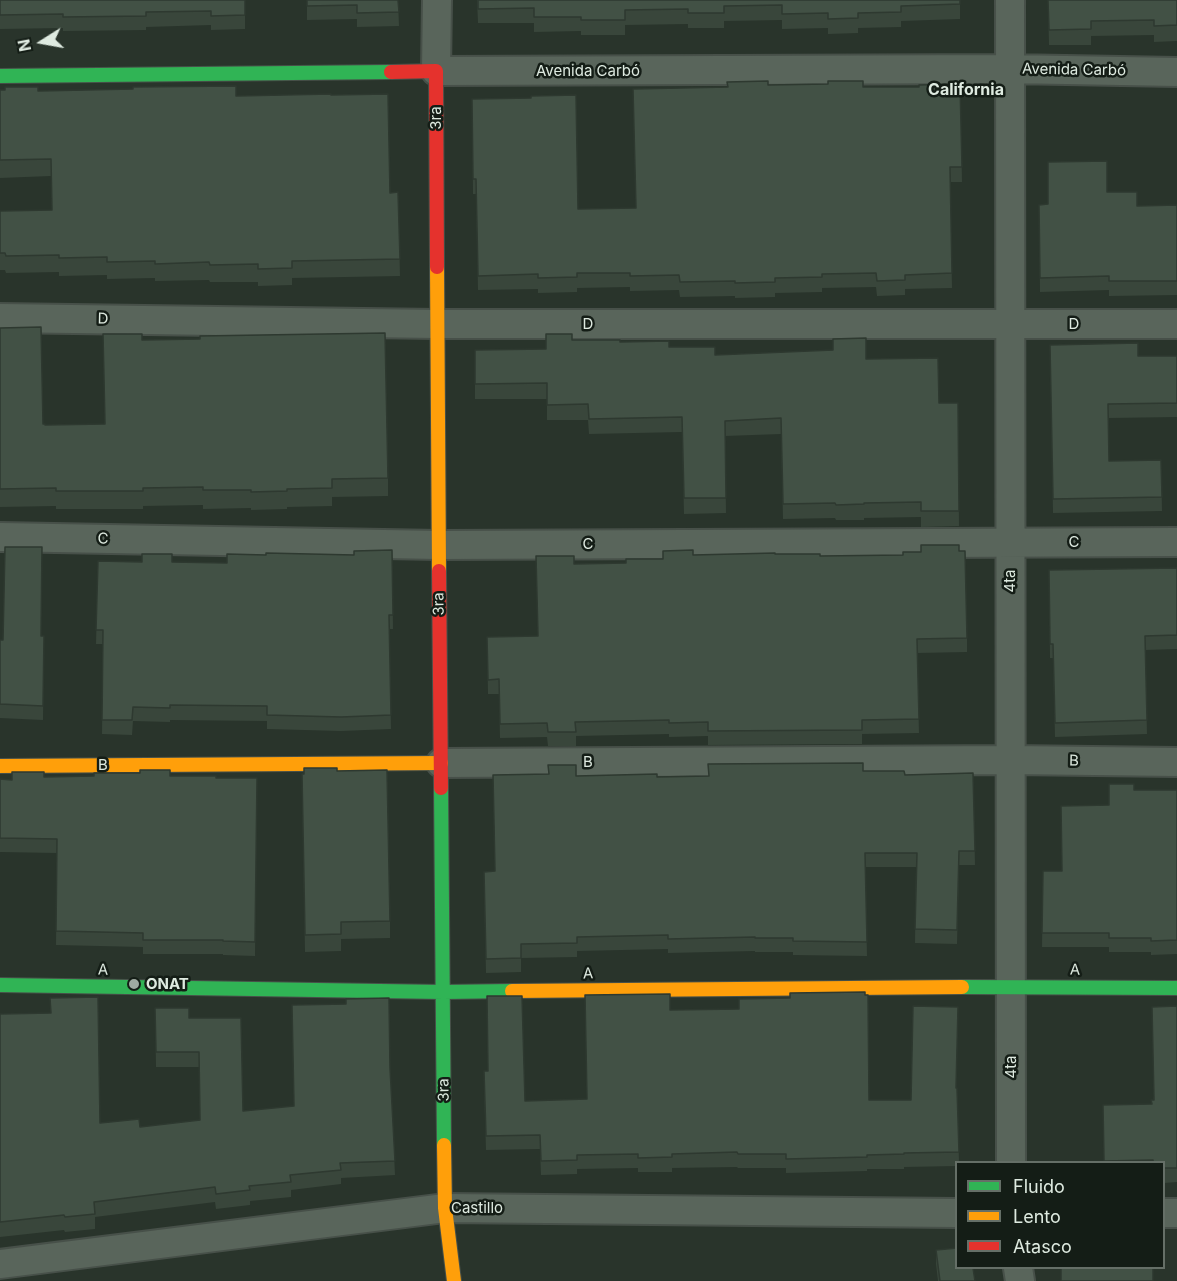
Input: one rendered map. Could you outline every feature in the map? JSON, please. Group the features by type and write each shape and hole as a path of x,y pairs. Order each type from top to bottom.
{"street":[{"name":"3ra","path":"437,0 437,324 445,1208 454,1281"},
{"name":"4ta","path":"1010,0 1011,1161"},
{"name":"Avenida Carbó","path":"0,76 436,71 1010,69 1177,72"},
{"name":"D","path":"0,318 437,324 1177,324"},
{"name":"C","path":"0,537 439,545 1177,542"},
{"name":"B","path":"0,766 1011,760 1177,762"},
{"name":"A","path":"0,985 443,992 1011,986 1177,988"},
{"name":"Castillo","path":"0,1264 445,1208 955,1213"}],"building":[{"path":"0,0 245,0 245,15 211,16 211,11 146,12 146,16 0,15"},
{"path":"307,0 398,0 399,12 357,13 357,5 307,6"},
{"path":"478,0 960,0 960,4 901,6 901,12 858,13 858,18 828,19 828,13 782,14 782,5 724,6 724,13 688,13 688,9 625,10 625,20 581,20 581,17 534,17 534,8 478,9"},
{"path":"1048,0 1177,0 1177,25 1154,26 1154,20 1091,21 1091,29 1049,30"},
{"path":"768,81 768,85 863,81 863,87 960,84 962,167 950,167 952,273 905,275 905,280 877,281 876,273 822,274 822,277 775,278 775,282 735,283 735,281 680,282 679,275 630,276 630,273 577,273 577,277 538,278 538,274 478,276 472,99 576,95 578,209 636,208 633,89 728,87 727,82"},
{"path":"236,86 236,96 388,94 390,193 398,192 400,259 292,261 292,268 258,269 258,264 107,262 107,257 59,258 59,255 6,256 5,253 0,253 0,211 52,210 51,159 0,160 0,90 5,90 5,87 38,87 38,91"},
{"path":"1107,161 1107,192 1137,192 1137,206 1177,205 1177,281 1109,281 1109,276 1040,278 1039,205 1048,204 1048,162"},
{"path":"41,327 43,424 45,425 105,424 103,334 142,334 142,340 200,339 200,336 385,333 388,478 332,479 332,488 287,489 287,491 203,490 203,487 143,488 143,491 0,489 0,328"},
{"path":"546,334 572,334 572,340 669,341 669,347 715,347 715,355 833,350 833,339 866,338 866,359 938,358 939,403 958,403 959,511 921,511 921,502 783,504 781,418 725,421 726,498 684,498 682,417 589,419 588,404 547,405 547,383 475,384 475,350 546,349"},
{"path":"1138,343 1138,356 1177,356 1177,403 1108,404 1109,461 1161,460 1162,497 1053,499 1050,345"},
{"path":"921,545 959,545 959,551 965,551 967,638 917,639 919,719 862,720 862,730 708,731 708,722 669,723 669,720 575,722 576,732 548,732 547,723 500,724 499,679 488,680 487,637 538,636 536,556 574,556 574,564 626,563 626,559 663,559 663,551 693,550 693,555 775,553 820,554 820,556 903,555 903,552 921,552"},
{"path":"5,547 42,547 43,706 0,704 0,640 3,640"},
{"path":"392,550 393,615 389,615 391,715 341,717 267,715 267,706 170,705 170,708 133,707 132,720 102,720 103,630 96,630 98,561 142,562 142,554 172,554 172,562 227,563 227,554 354,555 354,551"},
{"path":"1177,568 1177,635 1145,636 1147,720 1055,723 1053,644 1050,644 1049,570"},
{"path":"863,763 863,771 904,771 905,775 973,773 975,851 959,851 957,930 915,929 917,853 865,853 867,942 793,941 793,938 755,937 668,939 668,935 577,937 577,943 521,944 521,958 486,959 484,872 495,871 493,775 549,774 548,765 576,765 576,776 657,774 657,777 709,776 708,764"},
{"path":"304,768 337,768 337,771 387,770 390,921 341,922 341,934 305,935 302,774 304,774"},
{"path":"140,770 170,770 170,776 257,778 255,942 143,940 143,933 56,931 57,839 0,838 0,779 12,780 12,772 44,772 44,777 94,776 94,773 140,773"},
{"path":"1109,784 1134,784 1134,790 1177,790 1177,940 1109,938 1109,933 1042,933 1043,871 1062,871 1061,806 1109,805"},
{"path":"865,992 865,995 868,995 869,1100 911,1100 913,1006 958,1007 956,1088 959,1152 786,1159 786,1154 738,1154 737,1152 672,1154 672,1157 638,1158 638,1154 577,1155 577,1160 541,1161 540,1135 486,1136 484,1071 488,1071 487,996 522,996 525,1101 587,1099 585,995 670,994 670,1010 739,1009 739,999 790,998 790,993"},
{"path":"98,997 100,1123 139,1119 140,1127 200,1120 199,1052 156,1052 155,1008 189,1008 189,1018 241,1018 243,1111 294,1106 292,1005 346,1004 346,999 389,998 395,1161 340,1163 341,1170 290,1175 291,1182 249,1186 250,1190 216,1194 215,1187 94,1202 95,1214 0,1222 0,1014 51,1013 50,998"},
{"path":"1177,1006 1177,1168 1165,1168 1165,1161 1104,1161 1103,1105 1152,1104 1151,1100 1154,1100 1152,1007"},
{"path":"955,1248 955,1269 973,1269 975,1281 940,1281 936,1250"},
{"path":"1061,1269 1153,1269 1153,1281 1061,1281"}],"traffic: fast":[{"path":"0,76 391,72"},
{"path":"441,788 444,1145"},
{"path":"0,985 443,992 512,991"},
{"path":"962,987 1177,988"}],"traffic: slow":[{"path":"437,267 439,571"},
{"path":"0,766 441,763"},
{"path":"512,991 962,987"},
{"path":"444,1145 445,1208 454,1281"}],"traffic: jam":[{"path":"391,72 436,71 437,267"},
{"path":"439,571 441,788"}],"place":[{"name":"ONAT","path":"134,984"}],"district":[{"name":"California","path":"966,90"}]}
